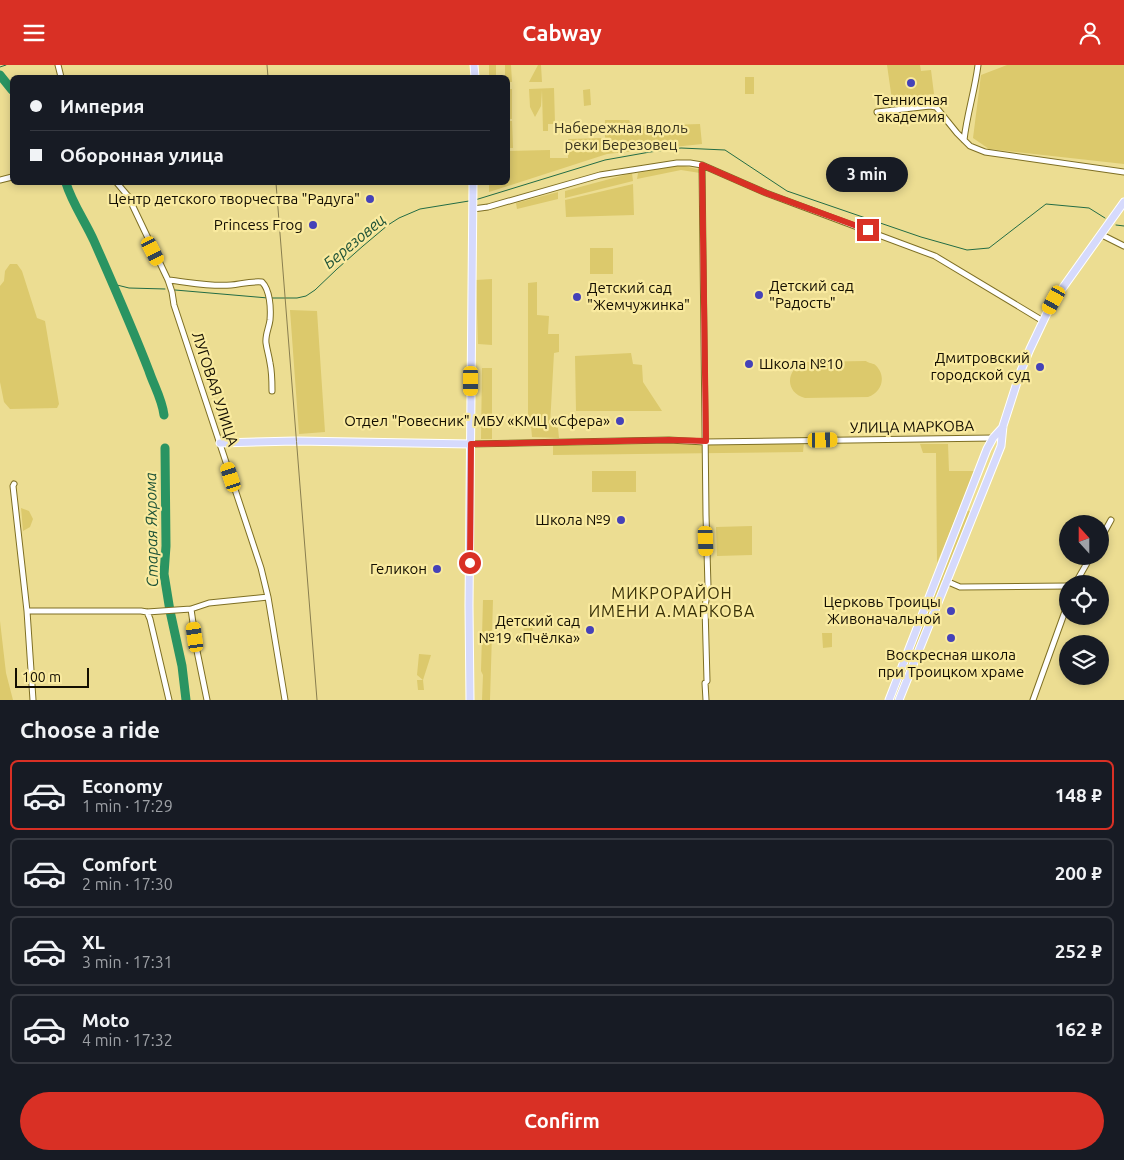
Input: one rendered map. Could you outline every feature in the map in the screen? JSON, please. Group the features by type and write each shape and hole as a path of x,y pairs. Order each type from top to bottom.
{"main road":[{"path":"470,700 469,606 473,185"},
{"path":"899,700 1002,442 1003,426 1030,349 1054,300 1124,202"},
{"path":"889,700 989,445 1003,426"},
{"path":"993,439 1002,442"},
{"path":"220,443 296,441 471,444"},
{"path":"965,506 975,510"}],"street":[{"path":"964,140 978,65"},
{"path":"877,112 930,106 936,107 970,146 985,152 1124,172"},
{"path":"473,203 488,207 600,175 677,163 702,165 766,193 936,256 1043,321"},
{"path":"702,165 708,581 705,607 706,700"},
{"name":"ЛУГОВАЯ УЛИЦА","path":"119,185 128,196 168,279 174,305 261,568 268,597 285,700"},
{"path":"1102,235 1124,246"},
{"path":"168,279 216,285 230,285 253,281 262,282 265,285 269,298 270,319 266,333 266,343 270,362 272,391"},
{"name":"УЛИЦА МАРКОВА","path":"471,444 669,440 993,439"},
{"path":"14,484 27,611 33,700"},
{"path":"1109,523 1111,519"},
{"path":"946,581 960,587 1059,587"},
{"path":"27,611 146,612 191,609 209,603 268,597"},
{"path":"191,609 207,700"},
{"path":"146,612 150,619 170,700"},
{"path":"1033,700 1060,625"}],"green space":[{"path":"489,65 496,65 496,75 489,75"},
{"path":"505,65 511,65 512,82 510,82 510,75 505,75"},
{"path":"538,65 541,65 542,82 529,82"},
{"name":"Теннисная академия","path":"887,65 920,65 921,71 931,70 934,94 925,95 926,103 893,107"},
{"path":"1007,65 1124,65 1124,164 989,149 973,138 981,75"},
{"path":"745,77 754,77 754,94 745,94"},
{"path":"554,88 555,124 548,124 548,131 543,131 542,90 541,106 535,117 530,107 529,89"},
{"path":"510,89 512,89 512,119 510,119"},
{"path":"590,89 591,105 584,106 583,90"},
{"name":"Набережная вдоль реки Березовец","path":"605,120 629,120 636,126 700,124 702,144 607,154 489,192 489,185 510,185 510,151 550,150 550,158 568,158 568,139 605,138"},
{"path":"510,121 512,121 513,148 510,148"},
{"path":"680,165 701,170 700,173 681,170 637,179 638,173"},
{"path":"632,173 633,181 565,198 565,191"},
{"path":"633,184 634,215 566,217 565,200"},
{"path":"558,192 558,199 517,209 516,203"},
{"path":"590,248 613,248 613,274 590,274"},
{"path":"10,264 17,264 22,271 37,318 45,321 59,404 57,408 10,409 4,402 0,382 0,286 4,281 5,271"},
{"path":"492,279 492,345 478,344 476,280"},
{"path":"537,282 537,315 549,316 548,334 559,334 559,352 554,353 550,425 558,428 559,438 532,437 531,426 528,424 528,283"},
{"path":"290,310 317,311 325,432 299,434"},
{"path":"631,353 633,364 642,365 643,382 662,411 576,411 575,356"},
{"path":"866,361 878,368 882,378 880,387 873,395 868,397 805,398 793,391 791,386 791,375 799,365 805,362"},
{"path":"482,368 492,368 492,439 481,439"},
{"path":"804,443 803,452 553,455 553,444"},
{"path":"920,444 948,444 949,471 975,471 937,563 936,453 923,453"},
{"path":"592,471 636,471 636,492 592,492"},
{"path":"21,508 29,511 33,519 30,527 23,531"},
{"path":"967,510 971,512 896,700 891,700"},
{"path":"752,526 752,555 717,556 716,527"},
{"path":"483,600 493,600 490,700 482,700"},
{"path":"0,621 6,673 13,700 0,700"},
{"path":"524,623 533,623 532,641 523,641"},
{"path":"822,633 832,633 832,647 823,648"},
{"path":"419,654 431,655 423,680 417,675"},
{"path":"417,680 423,680 424,690 418,690"}],"waterway":[{"path":"0,67 6,65"},
{"name":"Старая Яхрома","path":"0,75 10,88"},
{"name":"Березовец","path":"475,200 605,160 681,148 725,150 787,191 921,237 967,250 989,248 1046,204 1089,208 1105,218"},
{"name":"Старая Яхрома","path":"67,185 94,241 129,322 160,398 164,415"},
{"name":"Березовец","path":"272,298 306,296 388,225 399,218 420,209 469,201"},
{"name":"Березовец","path":"1116,225 1124,226"},
{"name":"Березовец","path":"114,288 117,285 129,288 165,289"},
{"name":"Березовец","path":"175,290 268,298"},
{"name":"Старая Яхрома","path":"165,448 166,546 164,574 182,666 186,700"}],"railway":[{"path":"267,65 268,75"},
{"path":"276,185 317,700"}],"place":[{"name":"Теннисная академия","path":"911,83"},
{"name":"Центр детского творчества \"Радуга\"","path":"370,199"},
{"name":"Princess Frog","path":"313,225"},
{"name":"Детский сад \"Радость\"","path":"759,295"},
{"name":"Детский сад \"Жемчужинка\"","path":"577,297"},
{"name":"Школа №10","path":"749,364"},
{"name":"Дмитровский городской суд","path":"1040,367"},
{"name":"Отдел \"Ровесник\" МБУ «КМЦ «Сфера»","path":"620,421"},
{"name":"Школа №9","path":"621,520"},
{"name":"Геликон","path":"437,569"},
{"name":"Церковь Троицы Живоначальной","path":"951,611"},
{"name":"Детский сад №19 «Пчёлка»","path":"590,630"},
{"name":"Воскресная школа при Троицком храме","path":"951,638"}],"district":[{"name":"МИКРОРАЙОН ИМЕНИ А.МАРКОВА","path":"672,602"}],"route":[{"path":"470,563 471,444 576,441 706,441 702,165 766,193 868,230"}]}
